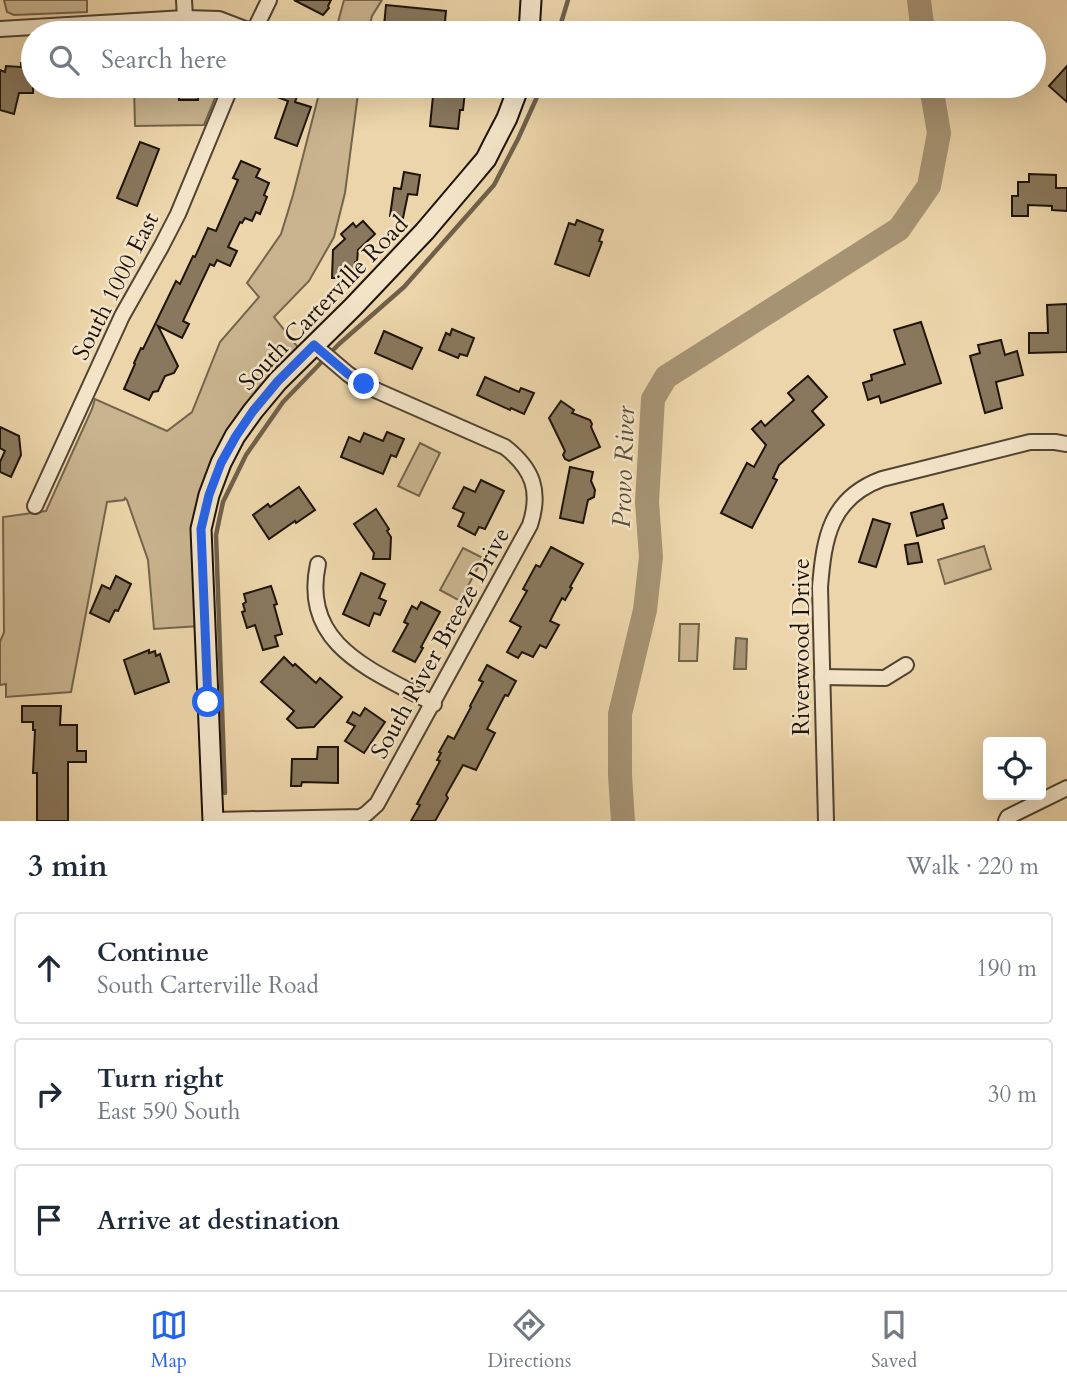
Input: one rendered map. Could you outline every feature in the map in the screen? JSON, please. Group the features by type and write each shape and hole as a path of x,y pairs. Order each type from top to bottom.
{"street":[{"path":"184,0 185,18"},
{"path":"258,21 269,0"},
{"path":"530,21 531,0"},
{"path":"135,21 185,18 224,21"},
{"path":"0,29 21,28"},
{"name":"South 1000 East","path":"35,506 122,316 178,214 226,98"},
{"name":"South Carterville Road","path":"214,820 201,529 209,495 221,463 253,411 278,381 425,231 470,178 493,145 514,98"},
{"name":"South River Breeze Drive","path":"214,820 360,817 374,807 433,704 530,525 535,510 535,488 526,468 517,456 505,447 364,384 314,345"},
{"name":"Riverwood Drive","path":"826,821 820,587 822,555 831,524 838,511 850,497 882,479 1030,442 1067,444"},
{"path":"318,564 315,579 317,605 323,623 341,649 355,661 433,704"},
{"path":"822,677 885,678 906,665"},
{"path":"1006,821 1008,817 1067,788"}],"shaded area":[{"path":"4,0 87,0 87,12 14,15 7,12"},
{"path":"344,0 382,0 371,21 338,21"},
{"path":"134,98 215,98 204,125 135,126"},
{"path":"318,98 357,98 345,193 334,237 309,281 274,317 300,350 220,447 200,626 154,629 148,560 127,500 125,498 107,502 71,692 6,697 6,684 0,685 0,642 4,632 3,517 46,511 95,399 167,431 192,412 220,342 259,297 247,283 281,234"},
{"path":"420,443 440,453 419,496 398,486"},
{"path":"984,546 991,569 945,584 938,560"},
{"path":"463,548 483,558 460,601 440,590"},
{"path":"680,624 699,624 697,661 679,661"},
{"path":"736,638 747,639 746,669 734,669"}],"building":[{"path":"294,0 331,0 323,15"},
{"path":"386,5 446,11 445,21 384,21"},
{"path":"6,66 21,67 21,93 14,114 0,110 0,70 5,72"},
{"path":"1067,66 1067,102 1049,86"},
{"path":"179,98 198,98 198,100"},
{"path":"280,98 296,98 295,102 311,107 297,146 275,138 288,101"},
{"path":"433,98 464,98 458,129 430,126"},
{"path":"140,142 159,149 137,206 117,198"},
{"path":"241,161 260,169 256,177 269,183 260,214 256,212 252,221 245,218 240,222 228,247 237,251 230,266 217,260 214,266 210,264 183,321 189,324 182,338 158,326 178,366 174,373 165,376 158,391 153,392 149,400 124,389 141,348 143,349 176,281 180,284 208,228 216,231 238,180 233,178"},
{"path":"404,172 420,175 417,195 408,194 403,218 390,216 394,188 401,189"},
{"path":"1029,174 1056,175 1056,188 1067,188 1067,211 1052,210 1052,206 1028,205 1028,216 1012,216 1012,196 1018,196 1018,182 1029,182"},
{"path":"577,220 603,230 599,241 602,242 589,276 555,264 569,223 575,225"},
{"path":"363,221 375,234 358,250 355,269 348,269 348,278 332,278 333,250 345,239 341,234 353,223 356,227"},
{"path":"1067,304 1067,352 1029,353 1029,333 1048,333 1047,305"},
{"path":"921,322 941,383 881,403 879,396 868,400 863,383 872,380 871,375 905,364 894,330"},
{"path":"452,329 474,338 467,356 460,354 458,358 439,350 446,333 450,335"},
{"path":"384,331 422,348 412,369 375,353"},
{"path":"1001,340 1005,355 1017,351 1023,375 996,382 1002,408 985,413 970,356 980,353 978,345"},
{"path":"808,376 827,397 812,411 824,425 779,465 773,478 777,480 752,528 721,513 747,463 754,467 766,445 752,429 761,421 765,426 794,400 788,393"},
{"path":"485,377 519,392 521,388 534,393 524,414 477,395"},
{"path":"561,401 574,410 572,413 590,420 600,447 569,461 563,455 565,451 549,418"},
{"path":"0,427 19,436 21,455 11,477 0,472 0,462 5,451 0,448"},
{"path":"387,432 404,439 396,457 391,455 383,474 341,457 349,437 360,442 364,433 383,441"},
{"path":"570,467 593,472 591,481 595,490 594,497 588,500 583,523 560,518"},
{"path":"481,480 504,491 485,529 479,527 475,535 458,526 464,513 453,508 464,487 475,492"},
{"path":"299,487 315,510 269,539 253,515"},
{"path":"943,504 947,518 942,520 944,528 917,536 911,513"},
{"path":"376,509 389,529 390,559 373,559 374,553 354,524"},
{"path":"873,519 890,524 876,567 859,562"},
{"path":"918,543 922,562 908,564 905,545"},
{"path":"551,547 583,564 570,587 572,588 565,600 562,598 550,621 559,625 546,648 540,645 533,657 522,652 518,658 507,652 521,627 510,621 527,591 523,589 536,565 540,567"},
{"path":"361,573 385,584 379,598 386,601 380,615 374,613 369,626 343,614"},
{"path":"116,576 131,584 118,611 115,610 109,622 90,613 102,585 110,589"},
{"path":"271,586 282,634 275,636 278,646 263,650 255,625 247,628 242,612 245,611 243,604 246,602 244,594"},
{"path":"421,602 440,612 415,662 393,651 408,624 404,622 412,606 417,609"},
{"path":"149,650 149,653 155,651 156,656 160,654 169,682 135,694 124,660"},
{"path":"284,657 316,683 320,678 342,697 314,727 297,728 287,719 294,711 261,682"},
{"path":"487,665 516,681 508,696 505,695 487,729 495,733 476,770 463,765 435,821 411,821 440,761 437,760 441,753 439,752 448,736 454,739 483,682 479,680"},
{"path":"22,706 61,706 60,725 77,725 77,751 86,751 86,762 68,762 68,821 37,821 37,773 33,773 35,730 33,722 22,722"},
{"path":"365,708 385,722 364,753 345,741 355,726 347,722 353,712 360,716"},
{"path":"318,747 338,747 338,783 302,782 301,786 291,786 292,759 317,759"}],"waterway":[{"path":"562,21 568,0"},
{"name":"Provo River","path":"919,0 922,21"},
{"path":"225,793 216,535 223,502 246,455 283,402 339,344 404,287 494,185 537,98"},
{"name":"Provo River","path":"623,821 620,714 645,610 651,557 647,502 653,399 666,377 899,229 929,186 939,133 933,98"}],"route":[{"path":"208,702 201,529 209,495 221,463 253,411 314,345 364,384"}]}
